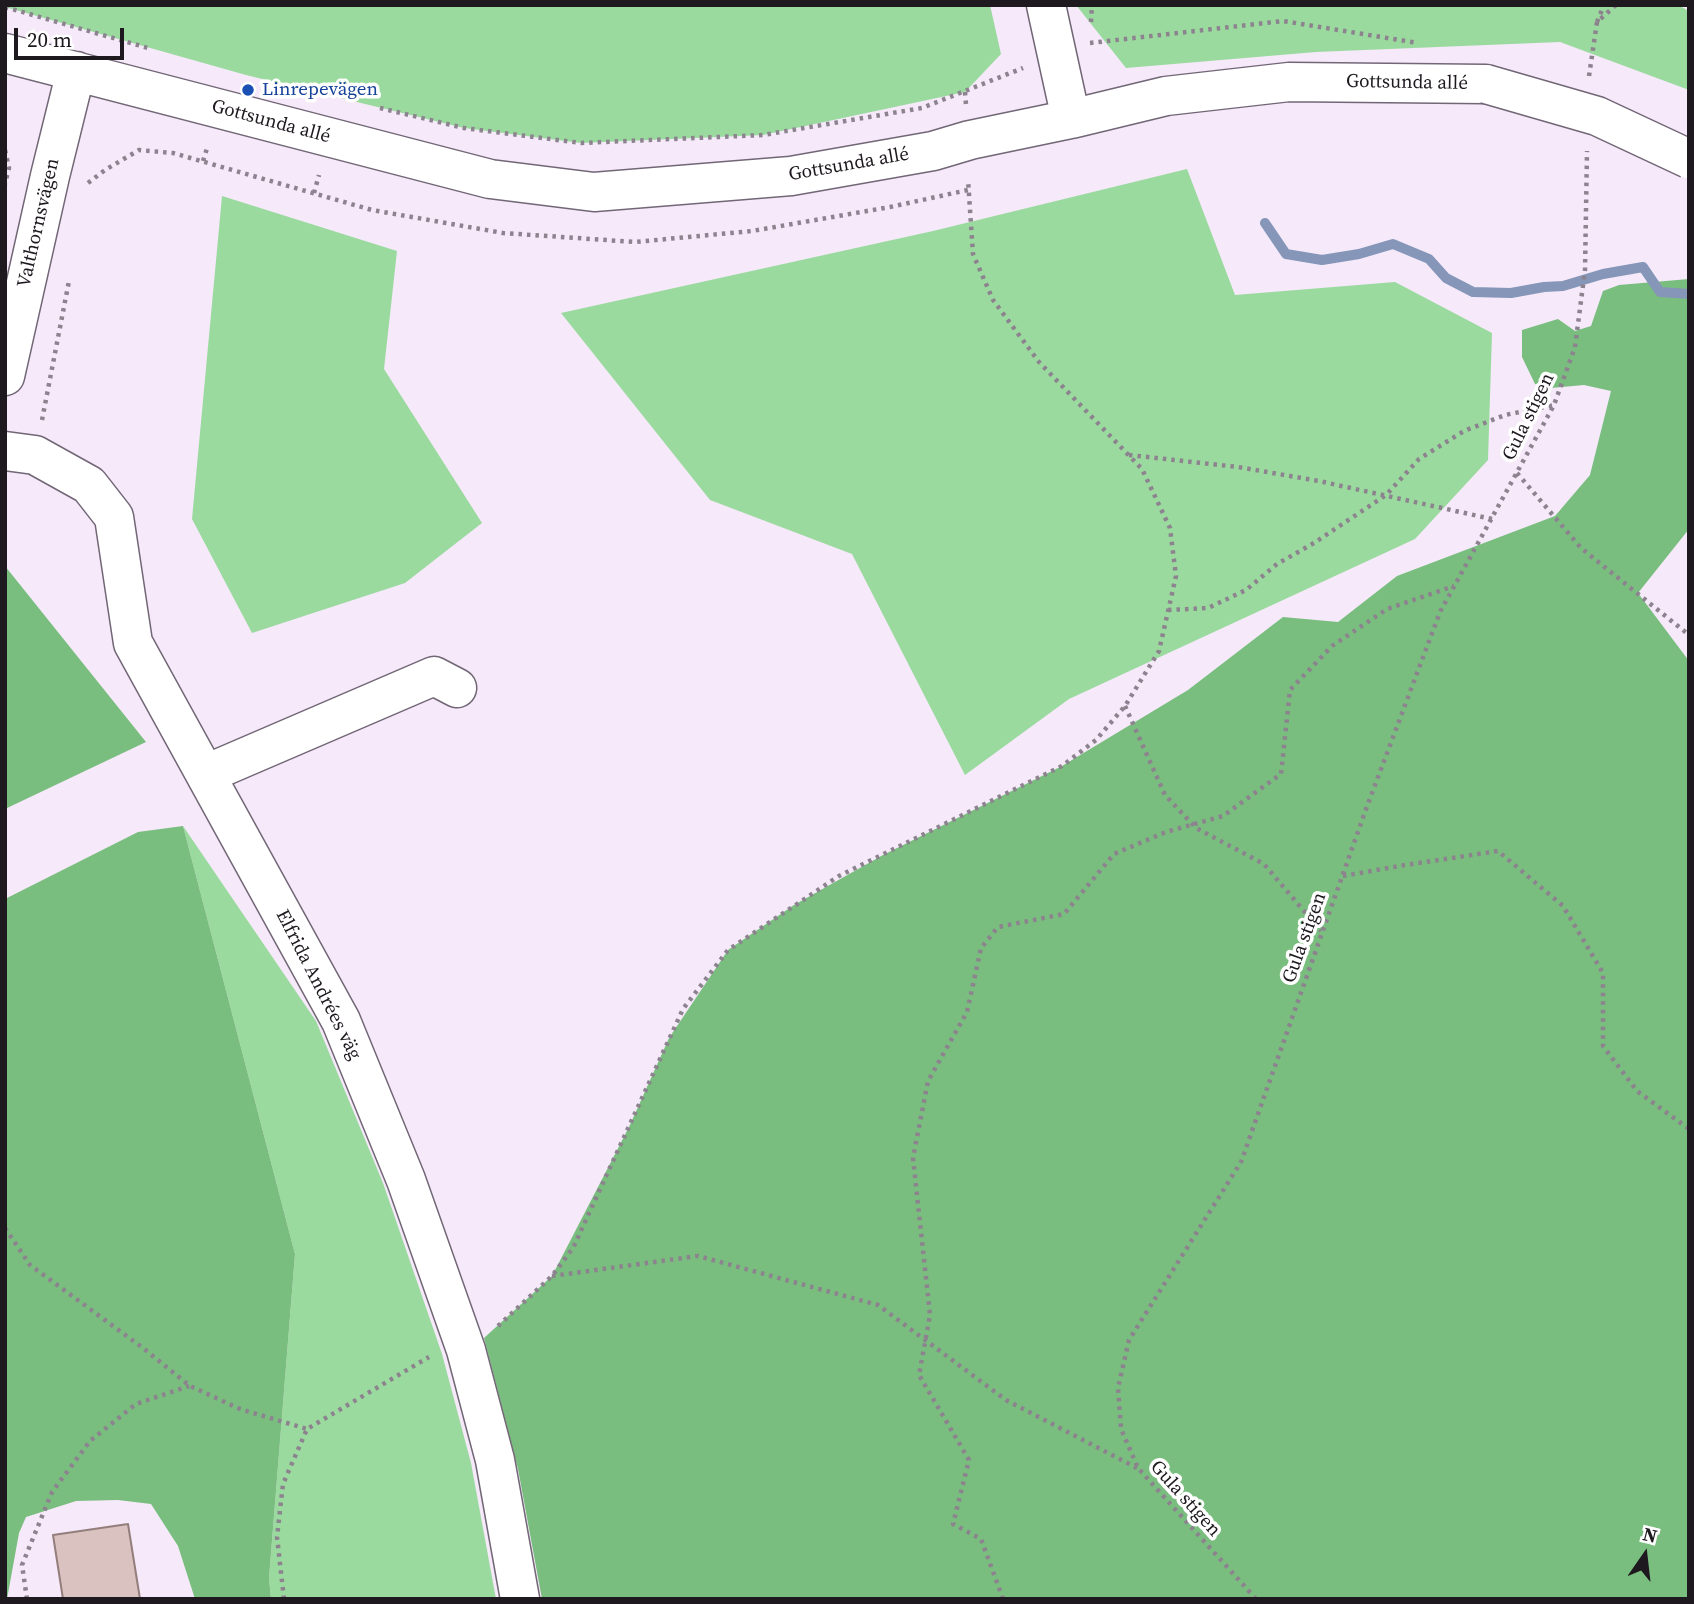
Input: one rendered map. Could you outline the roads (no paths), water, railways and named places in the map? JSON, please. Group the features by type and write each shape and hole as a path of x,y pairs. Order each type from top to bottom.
{"street":[{"path":"1046,5 1071,119"},
{"name":"Gottsunda allé","path":"5,53 490,179 594,192 791,176 933,151 970,140 1166,96 1289,82 1486,84 1597,116 1689,159"},
{"name":"Valthornsvägen","path":"5,376 76,71"},
{"name":"Elfrida Andrées väg","path":"20,453 89,485 114,517 133,643 341,1021 406,1180 466,1350 495,1460 520,1599"},
{"path":"206,774 435,676 457,688"}],"waterway":[{"path":"1265,223 1286,254 1322,260 1359,254 1393,244 1429,259 1446,278 1473,292 1511,293 1563,286 1603,274 1643,267 1660,292 1689,294"}],"place":[{"name":"Linrepevägen","path":"248,90"}]}
